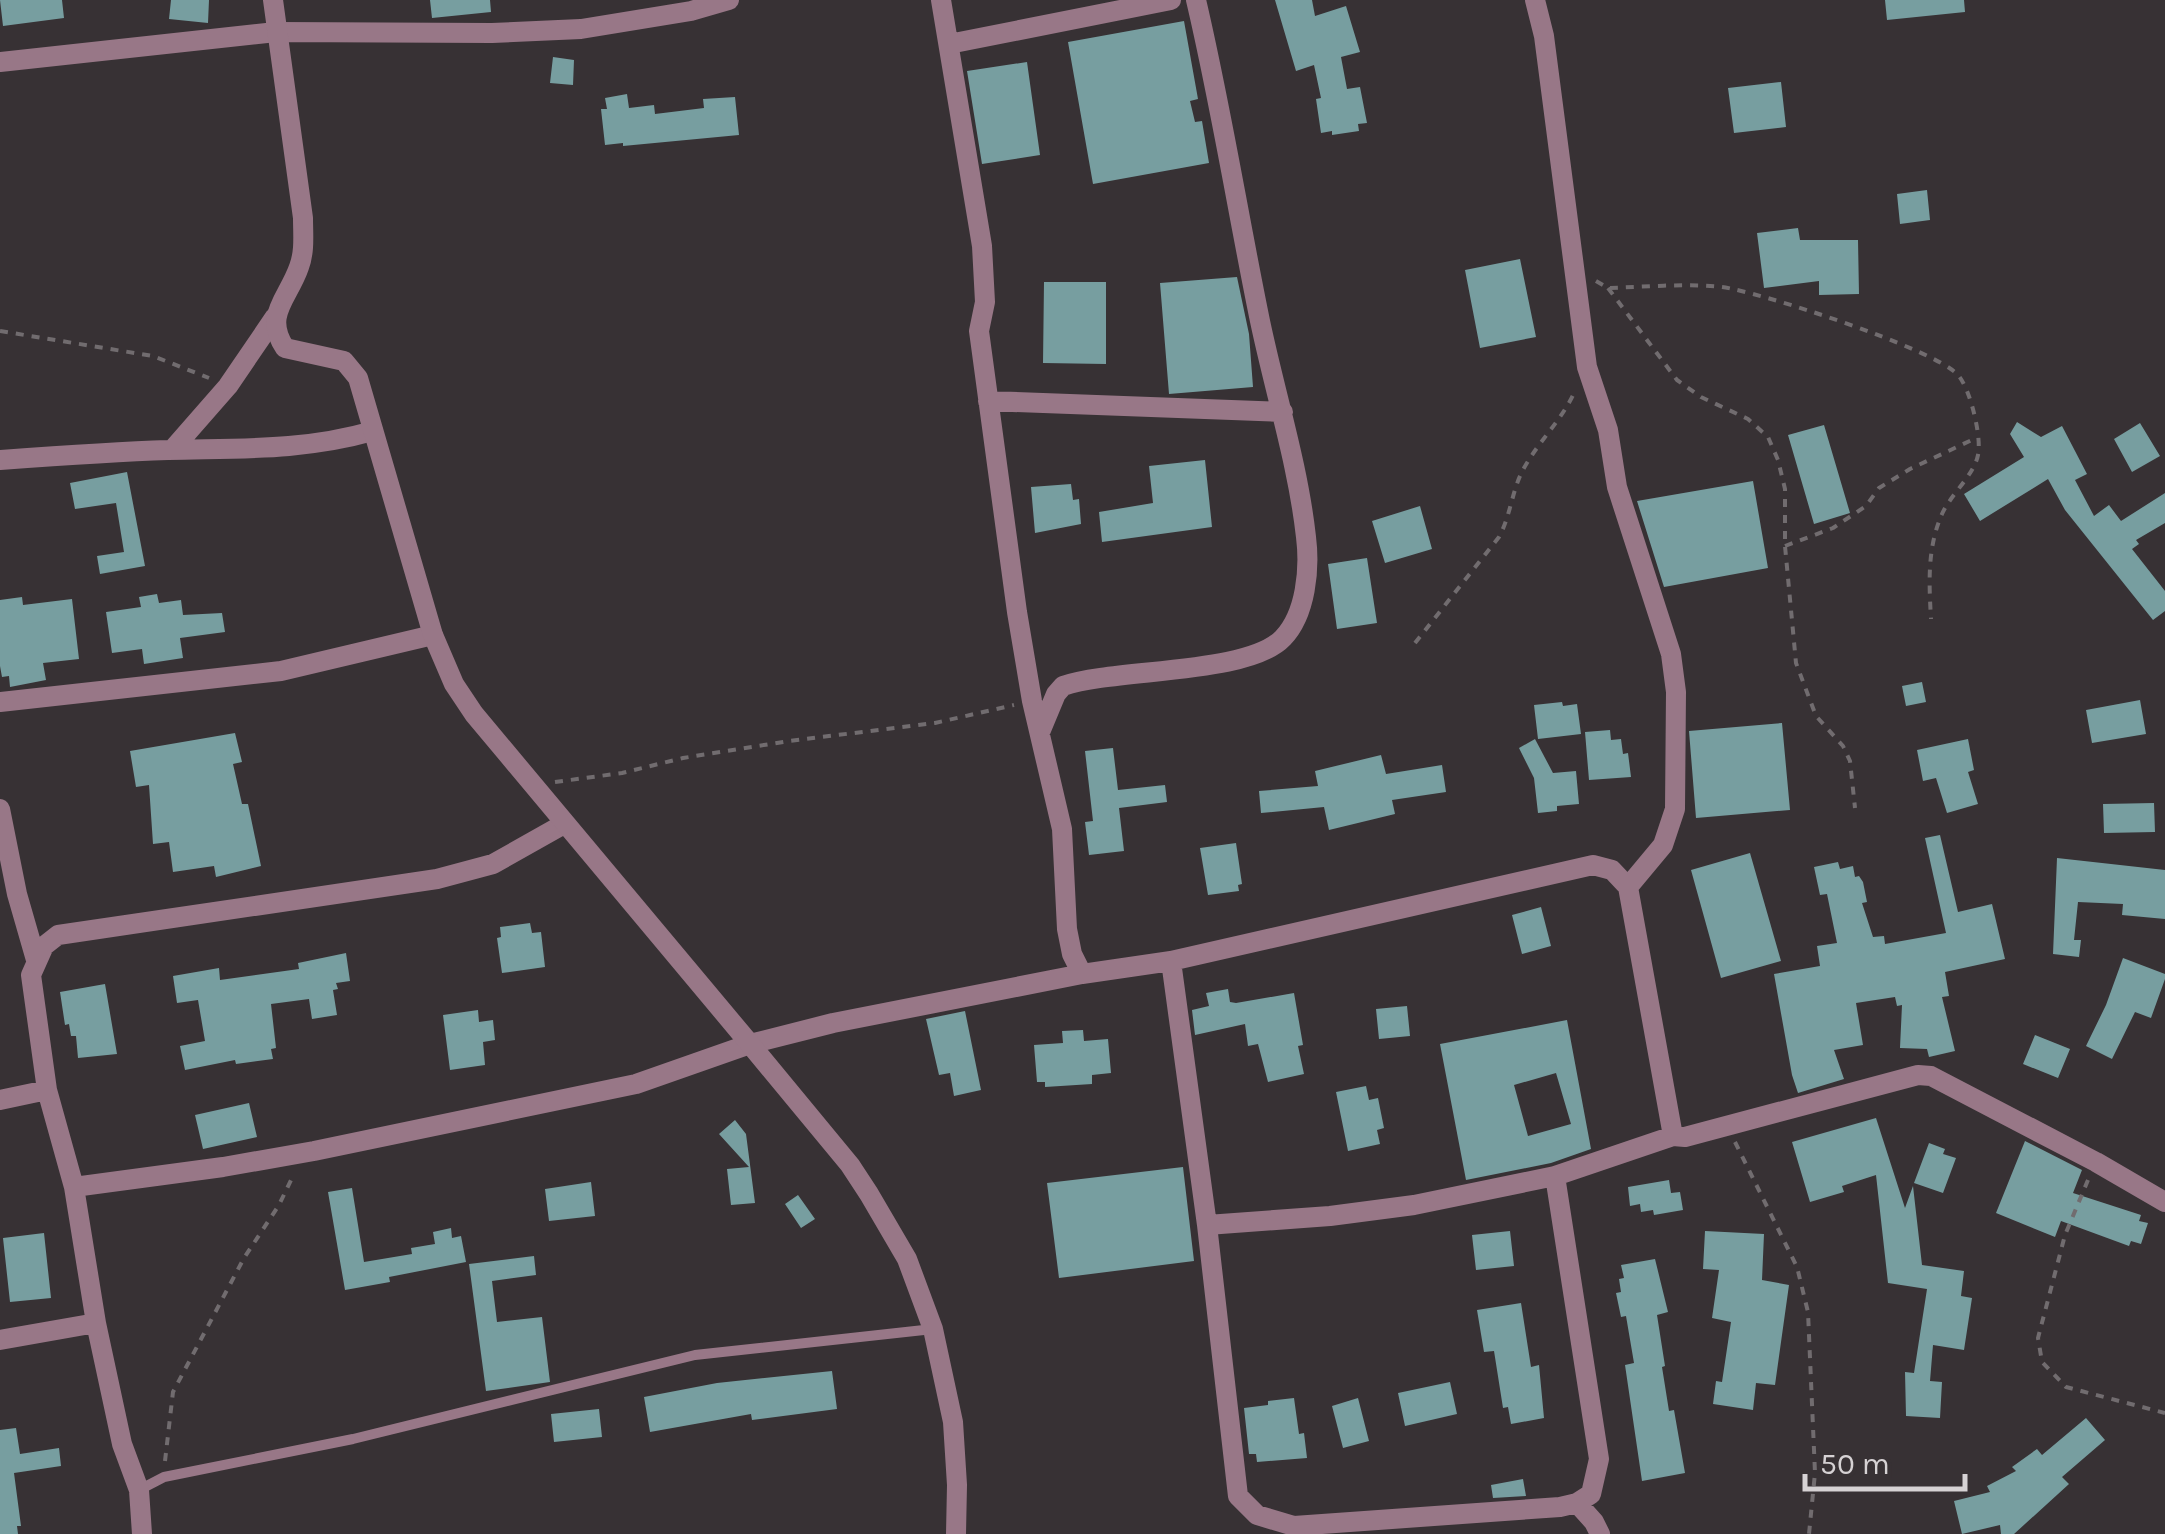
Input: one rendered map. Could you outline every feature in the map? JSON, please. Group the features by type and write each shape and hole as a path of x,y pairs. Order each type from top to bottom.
{"street":[{"path":"172,450 228,386 275,317 299,268 304,248 273,0"},
{"path":"0,62 276,32 492,33 581,29 691,12 729,0"},
{"path":"941,0 982,246 985,302 979,332 988,401 1032,700 1062,829 1066,929 1082,974"},
{"path":"949,44 1171,0"},
{"path":"1042,730 1063,686 1254,657 1284,638 1296,622 1301,606 1307,540 1196,0"},
{"path":"1535,0 1544,36 1587,366 1608,430 1617,487 1671,654 1676,692 1675,809 1662,845 1628,886"},
{"path":"275,317 276,335 285,348 344,360 358,378 434,635 454,684 474,714 850,1166 907,1259 932,1329 952,1422 956,1534"},
{"path":"988,401 1283,412"},
{"path":"0,460 172,450 278,449 330,444 373,431"},
{"path":"0,702 281,671 434,635"},
{"path":"0,808 17,894 36,960"},
{"path":"142,1534 138,1490 122,1444 96,1323 74,1187 47,1090 31,975 44,946 58,935 436,879 494,864 564,824"},
{"path":"74,1187 314,1151 636,1084 750,1044 833,1023 1171,960 1593,866 1612,870 1628,886 1673,1136"},
{"path":"1171,960 1238,1496 1257,1516 1298,1530 1560,1507 1591,1494 1599,1458 1555,1176"},
{"path":"1207,1224 1347,1214 1555,1176 1673,1136 1918,1075 1931,1076 2165,1202"},
{"path":"0,1100 47,1090"},
{"path":"0,1340 96,1323"},
{"path":"1577,1503 1600,1534"}],"lane":[{"path":"138,1490 164,1478 353,1439 695,1356 932,1329"}],"path":[{"path":"1576,266 1608,288 1677,380 1700,397 1748,419 1768,437 1785,489 1796,663 1816,716 1830,729 1850,761 1855,808"},
{"path":"1608,288 1720,287 1763,294 1891,342 1940,363 1959,376 1975,413 1978,456 1942,514 1928,563 1930,619"},
{"path":"0,330 153,356 228,386"},
{"path":"1414,643 1500,537 1524,467 1562,418 1587,366"},
{"path":"1786,546 1833,528 1866,506 1879,488 1977,438"},
{"path":"530,785 622,773 683,758 789,741 936,723 1032,700"},
{"path":"1726,1125 1797,1267 1808,1312 1816,1473 1809,1534"},
{"path":"164,1478 166,1426 173,1392 244,1258 279,1205 290,1180 314,1151"},
{"path":"2096,1162 2064,1236 2038,1338 2042,1362 2066,1387 2165,1413"}],"building":[{"path":"0,0 62,0 64,18 3,26"},
{"path":"171,0 209,0 208,23 169,19"},
{"path":"430,0 490,0 491,12 432,18"},
{"path":"1275,0 1312,0 1315,16 1346,6 1360,52 1341,57 1347,89 1360,87 1367,123 1358,124 1359,131 1321,133 1316,99 1321,98 1314,65 1296,71"},
{"path":"1885,0 1964,0 1965,12 1887,20"},
{"path":"1184,21 1198,99 1190,101 1195,122 1202,121 1209,163 1093,184 1068,42"},
{"path":"553,57 574,60 573,85 550,83"},
{"path":"1027,62 1040,155 982,164 967,71"},
{"path":"1781,82 1786,127 1734,133 1728,88"},
{"path":"627,94 629,108 654,105 655,114 704,108 703,99 735,97 739,135 605,145 601,109 607,109 605,98"},
{"path":"1927,190 1930,220 1900,224 1897,194"},
{"path":"1798,228 1800,240 1858,240 1859,294 1819,295 1819,281 1764,288 1757,233"},
{"path":"1520,259 1536,337 1480,348 1465,270"},
{"path":"1237,277 1249,334 1253,387 1169,394 1160,283"},
{"path":"1044,282 1106,282 1106,364 1043,363"},
{"path":"2017,422 2041,437 2062,426 2087,474 2075,480 2094,516 2109,505 2121,521 2165,493 2165,523 2136,540 2139,544 2132,549 2165,591 2165,611 2153,620 2065,510 2048,479 1980,521 1964,494 2024,457 2010,434"},
{"path":"2140,423 2160,456 2132,472 2114,439"},
{"path":"1824,425 1850,513 1814,524 1788,435"},
{"path":"1205,460 1212,527 1102,542 1099,512 1153,503 1149,466"},
{"path":"127,472 145,566 100,574 97,556 124,552 116,503 75,509 70,483"},
{"path":"1753,481 1768,568 1664,587 1637,501"},
{"path":"1071,484 1073,500 1079,499 1081,524 1035,533 1031,487"},
{"path":"1420,506 1432,549 1385,563 1372,521"},
{"path":"1367,558 1377,623 1337,629 1328,564"},
{"path":"157,594 159,603 181,600 183,615 222,613 225,632 180,638 183,658 144,664 142,649 112,653 106,612 141,607 139,597"},
{"path":"22,597 23,605 72,599 79,659 43,663 46,680 10,687 9,676 2,677 0,666 0,600"},
{"path":"1922,682 1926,702 1906,706 1902,686"},
{"path":"2140,700 2146,734 2092,743 2086,710"},
{"path":"1562,702 1563,706 1577,704 1581,734 1538,739 1534,705"},
{"path":"1782,723 1790,810 1696,818 1689,731"},
{"path":"1610,730 1611,740 1621,739 1623,754 1628,753 1631,777 1589,780 1585,732"},
{"path":"235,733 242,762 233,764 242,804 248,804 261,866 216,877 214,866 173,872 169,842 153,844 149,785 136,787 130,751"},
{"path":"1535,739 1553,773 1576,771 1579,804 1538,813 1534,778 1519,748"},
{"path":"1968,739 1974,770 1968,772 1978,804 1947,813 1936,778 1923,781 1917,750"},
{"path":"1113,748 1118,790 1165,785 1167,802 1119,808 1124,851 1089,855 1085,822 1093,821 1085,751"},
{"path":"1381,755 1386,774 1442,765 1446,792 1392,800 1395,814 1329,830 1324,807 1261,813 1259,791 1318,786 1315,771"},
{"path":"2154,803 2155,832 2104,833 2103,804"},
{"path":"1940,835 1958,912 1992,904 2005,959 1945,972 1949,996 1942,997 1955,1051 1929,1057 1927,1049 1900,1048 1902,1005 1897,1006 1895,997 1856,1003 1863,1045 1834,1050 1844,1079 1798,1093 1774,974 1820,966 1817,946 1837,943 1827,894 1820,895 1814,867 1838,862 1840,869 1853,866 1855,877 1863,882 1867,902 1862,903 1873,937 1884,936 1885,944 1946,933 1925,838"},
{"path":"1236,843 1242,884 1238,885 1239,891 1208,895 1200,848"},
{"path":"1750,853 1781,961 1721,978 1691,870"},
{"path":"2057,858 2165,870 2165,919 2122,915 2123,904 2078,902 2074,940 2081,940 2079,957 2053,954"},
{"path":"1541,907 1551,946 1522,954 1512,915"},
{"path":"530,923 532,933 541,932 545,967 502,973 497,938 501,937 500,927"},
{"path":"346,953 350,981 336,983 338,989 333,990 337,1015 312,1019 309,999 271,1004 276,1048 271,1049 273,1059 236,1064 235,1060 185,1070 180,1046 205,1041 198,1000 177,1003 173,976 219,968 220,980 299,969 298,963"},
{"path":"2123,958 2165,974 2165,979 2151,1018 2135,1012 2112,1059 2086,1046"},
{"path":"105,984 117,1054 78,1058 76,1036 71,1036 69,1024 65,1025 60,992"},
{"path":"1228,989 1230,1002 1236,1003 1294,993 1304,1074 1268,1082 1258,1044 1248,1046 1245,1024 1195,1035 1192,1010 1209,1006 1206,993"},
{"path":"1407,1006 1410,1036 1379,1039 1376,1009"},
{"path":"478,1010 479,1022 493,1020 495,1040 483,1042 485,1065 450,1070 443,1015"},
{"path":"965,1011 981,1090 954,1096 950,1073 939,1075 926,1019"},
{"path":"1567,1020 1591,1149 1551,1163 1466,1180 1440,1044","holes":["1556,1073 1571,1124 1528,1136 1514,1085"]},
{"path":"1083,1030 1084,1041 1108,1039 1111,1073 1092,1075 1092,1084 1045,1087 1045,1082 1037,1082 1034,1045 1063,1043 1062,1031"},
{"path":"2035,1035 2070,1049 2058,1078 2023,1064"},
{"path":"1366,1086 1369,1100 1378,1098 1384,1128 1377,1130 1380,1144 1348,1151 1336,1092"},
{"path":"249,1103 257,1137 203,1149 195,1115"},
{"path":"1876,1118 1905,1208 1913,1186 1922,1265 1964,1271 1961,1296 1972,1298 1964,1350 1933,1345 1930,1381 1942,1382 1940,1418 1906,1416 1905,1372 1914,1373 1927,1289 1888,1283 1876,1175 1842,1186 1844,1192 1810,1202 1792,1142"},
{"path":"735,1120 746,1134 755,1203 731,1205 727,1169 749,1167 719,1134"},
{"path":"2025,1141 2082,1170 2073,1193 2141,1215 2139,1221 2148,1223 2141,1244 2131,1241 2129,1246 2061,1221 2055,1237 1996,1213"},
{"path":"1929,1143 1956,1158 1943,1193 1914,1183"},
{"path":"1183,1167 1194,1261 1059,1278 1047,1183"},
{"path":"1669,1180 1671,1193 1680,1192 1683,1210 1654,1215 1653,1210 1641,1212 1640,1204 1630,1206 1628,1187"},
{"path":"591,1182 595,1216 549,1221 545,1189"},
{"path":"352,1188 364,1262 412,1254 411,1248 435,1244 433,1232 451,1228 452,1238 461,1236 466,1262 345,1290 328,1192"},
{"path":"798,1195 815,1219 801,1228 785,1204"},
{"path":"1510,1231 1514,1266 1476,1270 1472,1235"},
{"path":"1705,1231 1764,1234 1762,1280 1789,1285 1775,1385 1756,1383 1753,1410 1713,1404 1716,1381 1722,1382 1731,1322 1712,1318 1719,1270 1703,1269"},
{"path":"44,1233 51,1298 10,1302 3,1238"},
{"path":"534,1256 536,1275 492,1281 497,1322 542,1317 550,1382 486,1391 469,1264"},
{"path":"1655,1259 1668,1312 1657,1315 1665,1366 1662,1367 1685,1473 1642,1481 1625,1365 1634,1363 1626,1316 1621,1317 1616,1293 1621,1292 1619,1279 1624,1278 1621,1265"},
{"path":"1521,1303 1531,1367 1539,1365 1544,1418 1511,1424 1508,1407 1503,1408 1494,1351 1484,1352 1477,1310"},
{"path":"832,1371 837,1409 752,1420 751,1414 650,1432 644,1397 717,1383"},
{"path":"1450,1382 1457,1414 1405,1426 1398,1393"},
{"path":"1294,1398 1307,1458 1257,1462 1256,1454 1249,1454 1244,1408"},
{"path":"1358,1398 1369,1441 1343,1448 1332,1406"},
{"path":"599,1409 602,1437 554,1442 551,1414"},
{"path":"2086,1418 2105,1440 2062,1477 2069,1484 2014,1534 2001,1534 2000,1525 1962,1534 1954,1501 1990,1492 1987,1486 2016,1471 2012,1467 2037,1449 2042,1455"},
{"path":"16,1428 20,1454 59,1448 61,1466 14,1473 21,1526 17,1526 18,1534 0,1534 0,1430"},
{"path":"1523,1479 1526,1496 1493,1498 1491,1485"}]}
